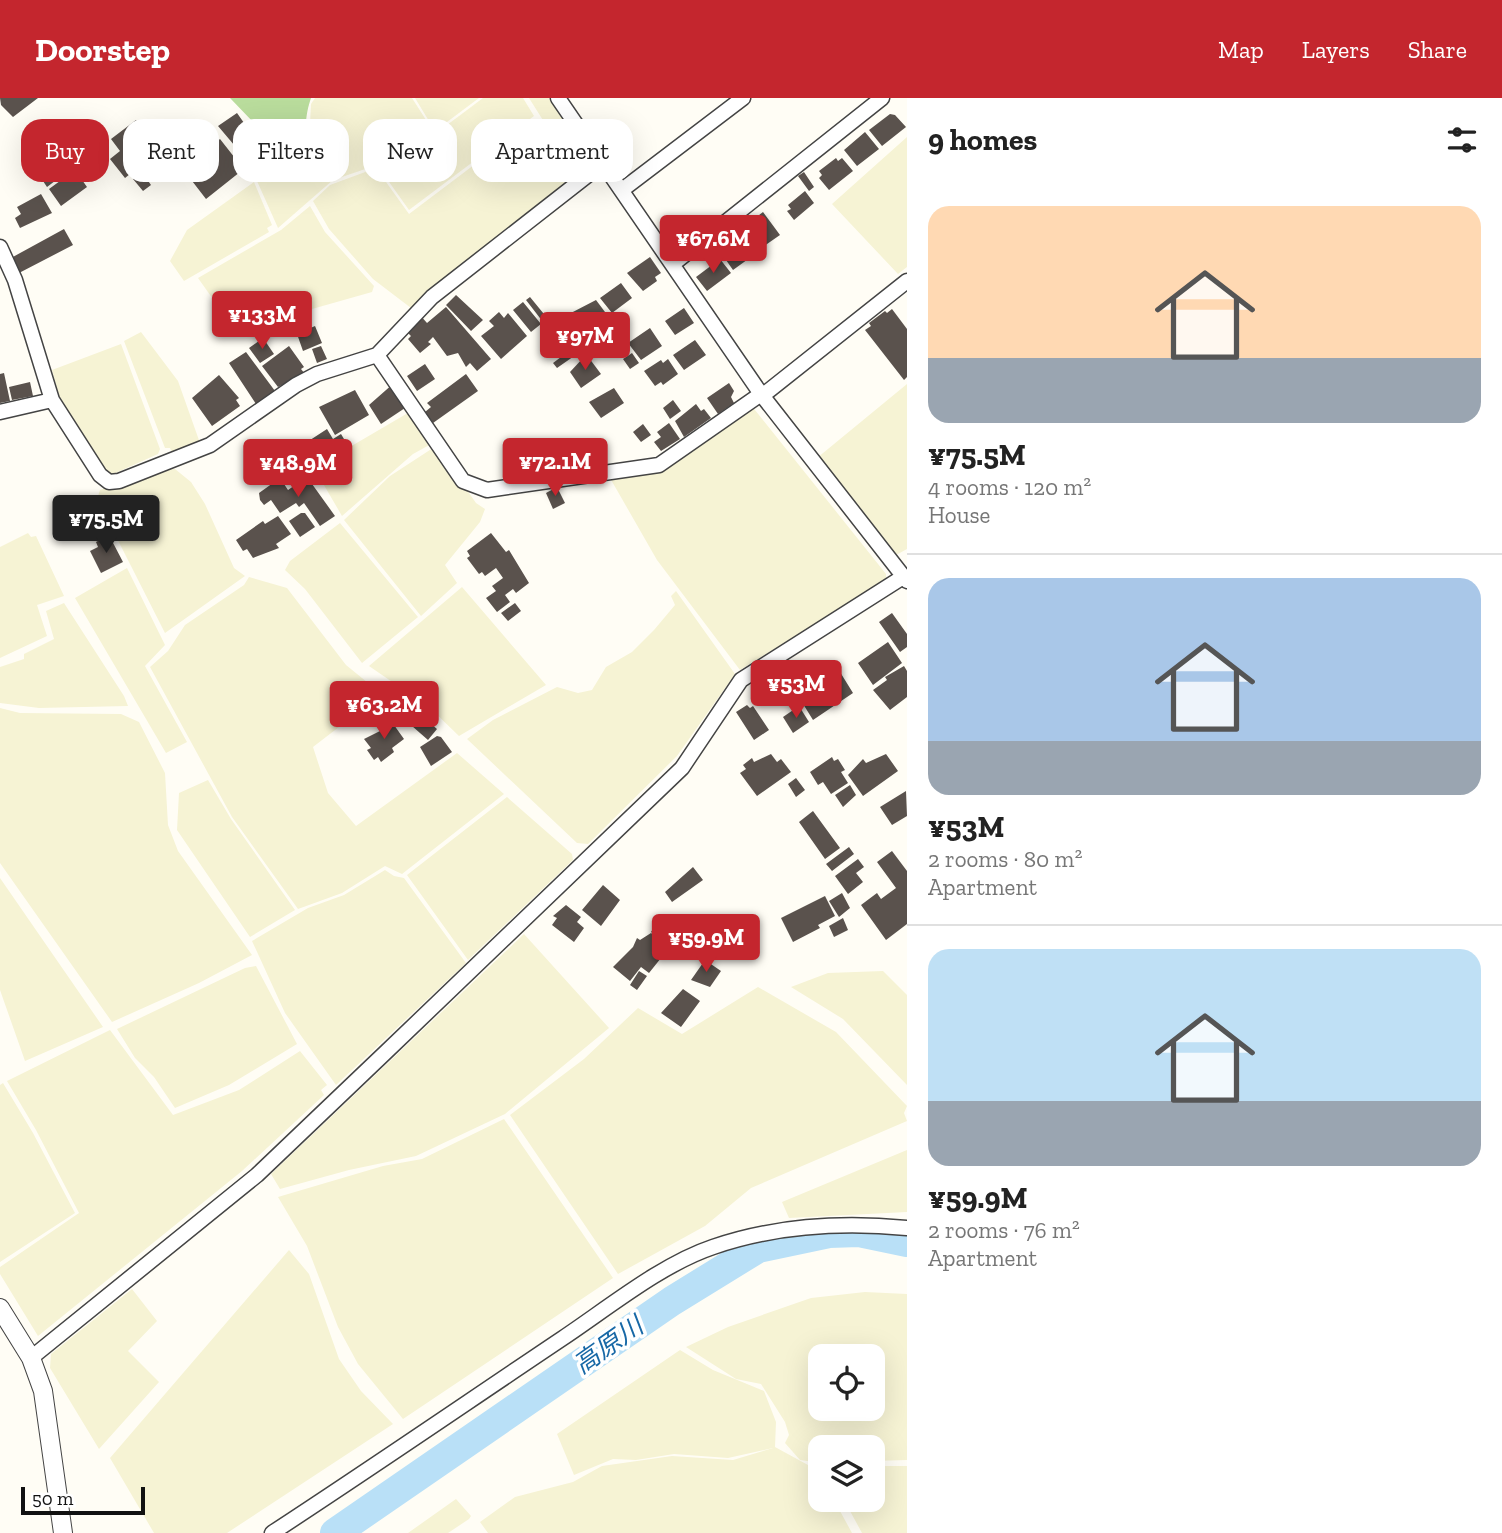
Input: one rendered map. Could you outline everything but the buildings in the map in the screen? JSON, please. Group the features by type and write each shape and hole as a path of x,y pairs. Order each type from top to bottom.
{"street":[{"path":"558,98 572,119"},
{"path":"622,190 743,98"},
{"path":"673,264 882,98"},
{"path":"0,247 15,280 52,400 100,475 109,482 119,481 210,445 296,385 317,374 377,355 432,297 579,182"},
{"path":"32,1357 257,1175 386,1052 682,768 741,680 905,579 761,395 616,182"},
{"path":"377,355 463,481 486,490 659,465 761,395 907,281"},
{"path":"0,412 52,400"},
{"path":"272,1533 624,1298 710,1248 777,1232 843,1224 907,1228"},
{"path":"0,1308 32,1357 43,1391 63,1533"}],"shaded area":[{"path":"315,98 412,98 425,119 363,119 363,170 349,175 349,119 310,119 311,104"},
{"path":"415,98 479,98 451,119 428,119"},
{"path":"483,98 523,98 534,116 530,119 471,119 471,163 457,174 455,119"},
{"path":"529,98 549,98 563,119 542,119"},
{"path":"907,137 907,267 898,274 832,204"},
{"path":"471,167 471,182 568,182 411,308 373,279 329,229 313,201 330,185 349,182 349,178 363,173 363,182 386,182 409,214 451,182 457,182 457,178"},
{"path":"254,182 272,225 267,228 269,232 184,281 170,261 187,230"},
{"path":"257,182 331,182 278,228"},
{"path":"389,182 446,182 409,210"},
{"path":"310,206 325,232 374,286 372,292 312,309 287,306 269,309 237,333 198,278 281,230"},
{"path":"141,332 178,381 200,443 173,455 170,448 165,448 124,341"},
{"path":"121,344 160,449 158,454 111,475 105,472 61,403 52,370"},
{"path":"907,384 907,549 896,555 817,458"},
{"path":"751,405 886,574 886,580 740,670 657,560 610,478 662,467"},
{"path":"413,410 433,443 413,454 342,516 314,468"},
{"path":"436,446 476,503 485,509 480,522 445,565 457,583 421,616 344,520 390,476"},
{"path":"175,469 191,482 205,504 234,568 245,576 165,633 97,499 100,490 160,470"},
{"path":"340,523 418,617 362,663 305,589 285,570 290,561"},
{"path":"28,533 31,537 36,536 64,596 37,605 47,636 0,658 0,547"},
{"path":"127,568 165,645 145,666 187,742 166,753 75,598"},
{"path":"249,577 287,588 346,665 378,691 361,710 313,747 328,793 356,826 457,753 504,794 402,874 385,866 342,893 298,909 232,817 150,667 168,651 185,625 244,585"},
{"path":"462,587 546,685 459,736 430,708 369,666"},
{"path":"676,591 735,674 677,756 588,844 577,843 467,739 493,720 557,687 578,693 592,690 606,667 632,652 654,630 675,605 671,596"},
{"path":"64,603 128,706 39,708 0,703 0,667 24,659 24,654 54,639 46,611"},
{"path":"0,708 20,713 121,714 139,722 165,773 168,825 178,851 252,955 199,983 112,1022 0,863"},
{"path":"208,780 231,819 295,910 250,937 177,830 179,793"},
{"path":"507,797 572,854 573,860 468,960 407,875"},
{"path":"385,870 404,878 466,963 336,1085 285,1013 252,941 308,908 344,895"},
{"path":"0,878 103,1027 25,1061 0,990"},
{"path":"524,934 609,1028 505,1114 416,1156 349,1170 280,1189 271,1174"},
{"path":"256,966 297,1044 229,1085 175,1108 154,1077 135,1058 117,1029 245,968"},
{"path":"883,971 907,995 907,1085 843,1019 791,987 828,973"},
{"path":"758,987 836,1032 907,1106 904,1113 907,1121 751,1188 705,1226 618,1274 510,1115 584,1059 638,1008 682,1034"},
{"path":"110,1030 173,1115 239,1090 300,1051 327,1085 321,1090 324,1095 242,1171 38,1336 0,1274 0,1267 79,1213 7,1081"},
{"path":"3,1083 75,1213 0,1262 0,1085"},
{"path":"504,1119 613,1278 403,1419 358,1364 338,1327 307,1246 278,1197 383,1166 422,1159"},
{"path":"907,1150 907,1212 789,1218 782,1202"},
{"path":"289,1250 309,1274 339,1359 361,1391 393,1424 227,1533 154,1533 110,1458"},
{"path":"132,1289 157,1321 128,1351 159,1382 99,1449 50,1368 51,1354"},
{"path":"865,1292 907,1294 907,1460 885,1461 885,1435 808,1435 808,1461 800,1460 785,1443 789,1435 785,1422 761,1384 736,1379 686,1347 728,1327 811,1298"},
{"path":"680,1350 713,1370 764,1391 776,1422 775,1447 808,1465 808,1512 841,1512 852,1533 488,1533 480,1522 515,1497 573,1482 602,1466 672,1456 733,1460 773,1448 728,1458 674,1454 636,1460 613,1459 574,1475 557,1434"},
{"path":"885,1466 907,1466 907,1533 862,1533 851,1512 885,1512"},
{"path":"456,1499 471,1516 469,1519 448,1533 408,1533"}],"green space":[{"path":"230,98 311,98 307,119 250,119"}],"waterway":[{"name":"高原川","path":"335,1533 672,1301 758,1248 829,1233 859,1232 907,1242"}]}
